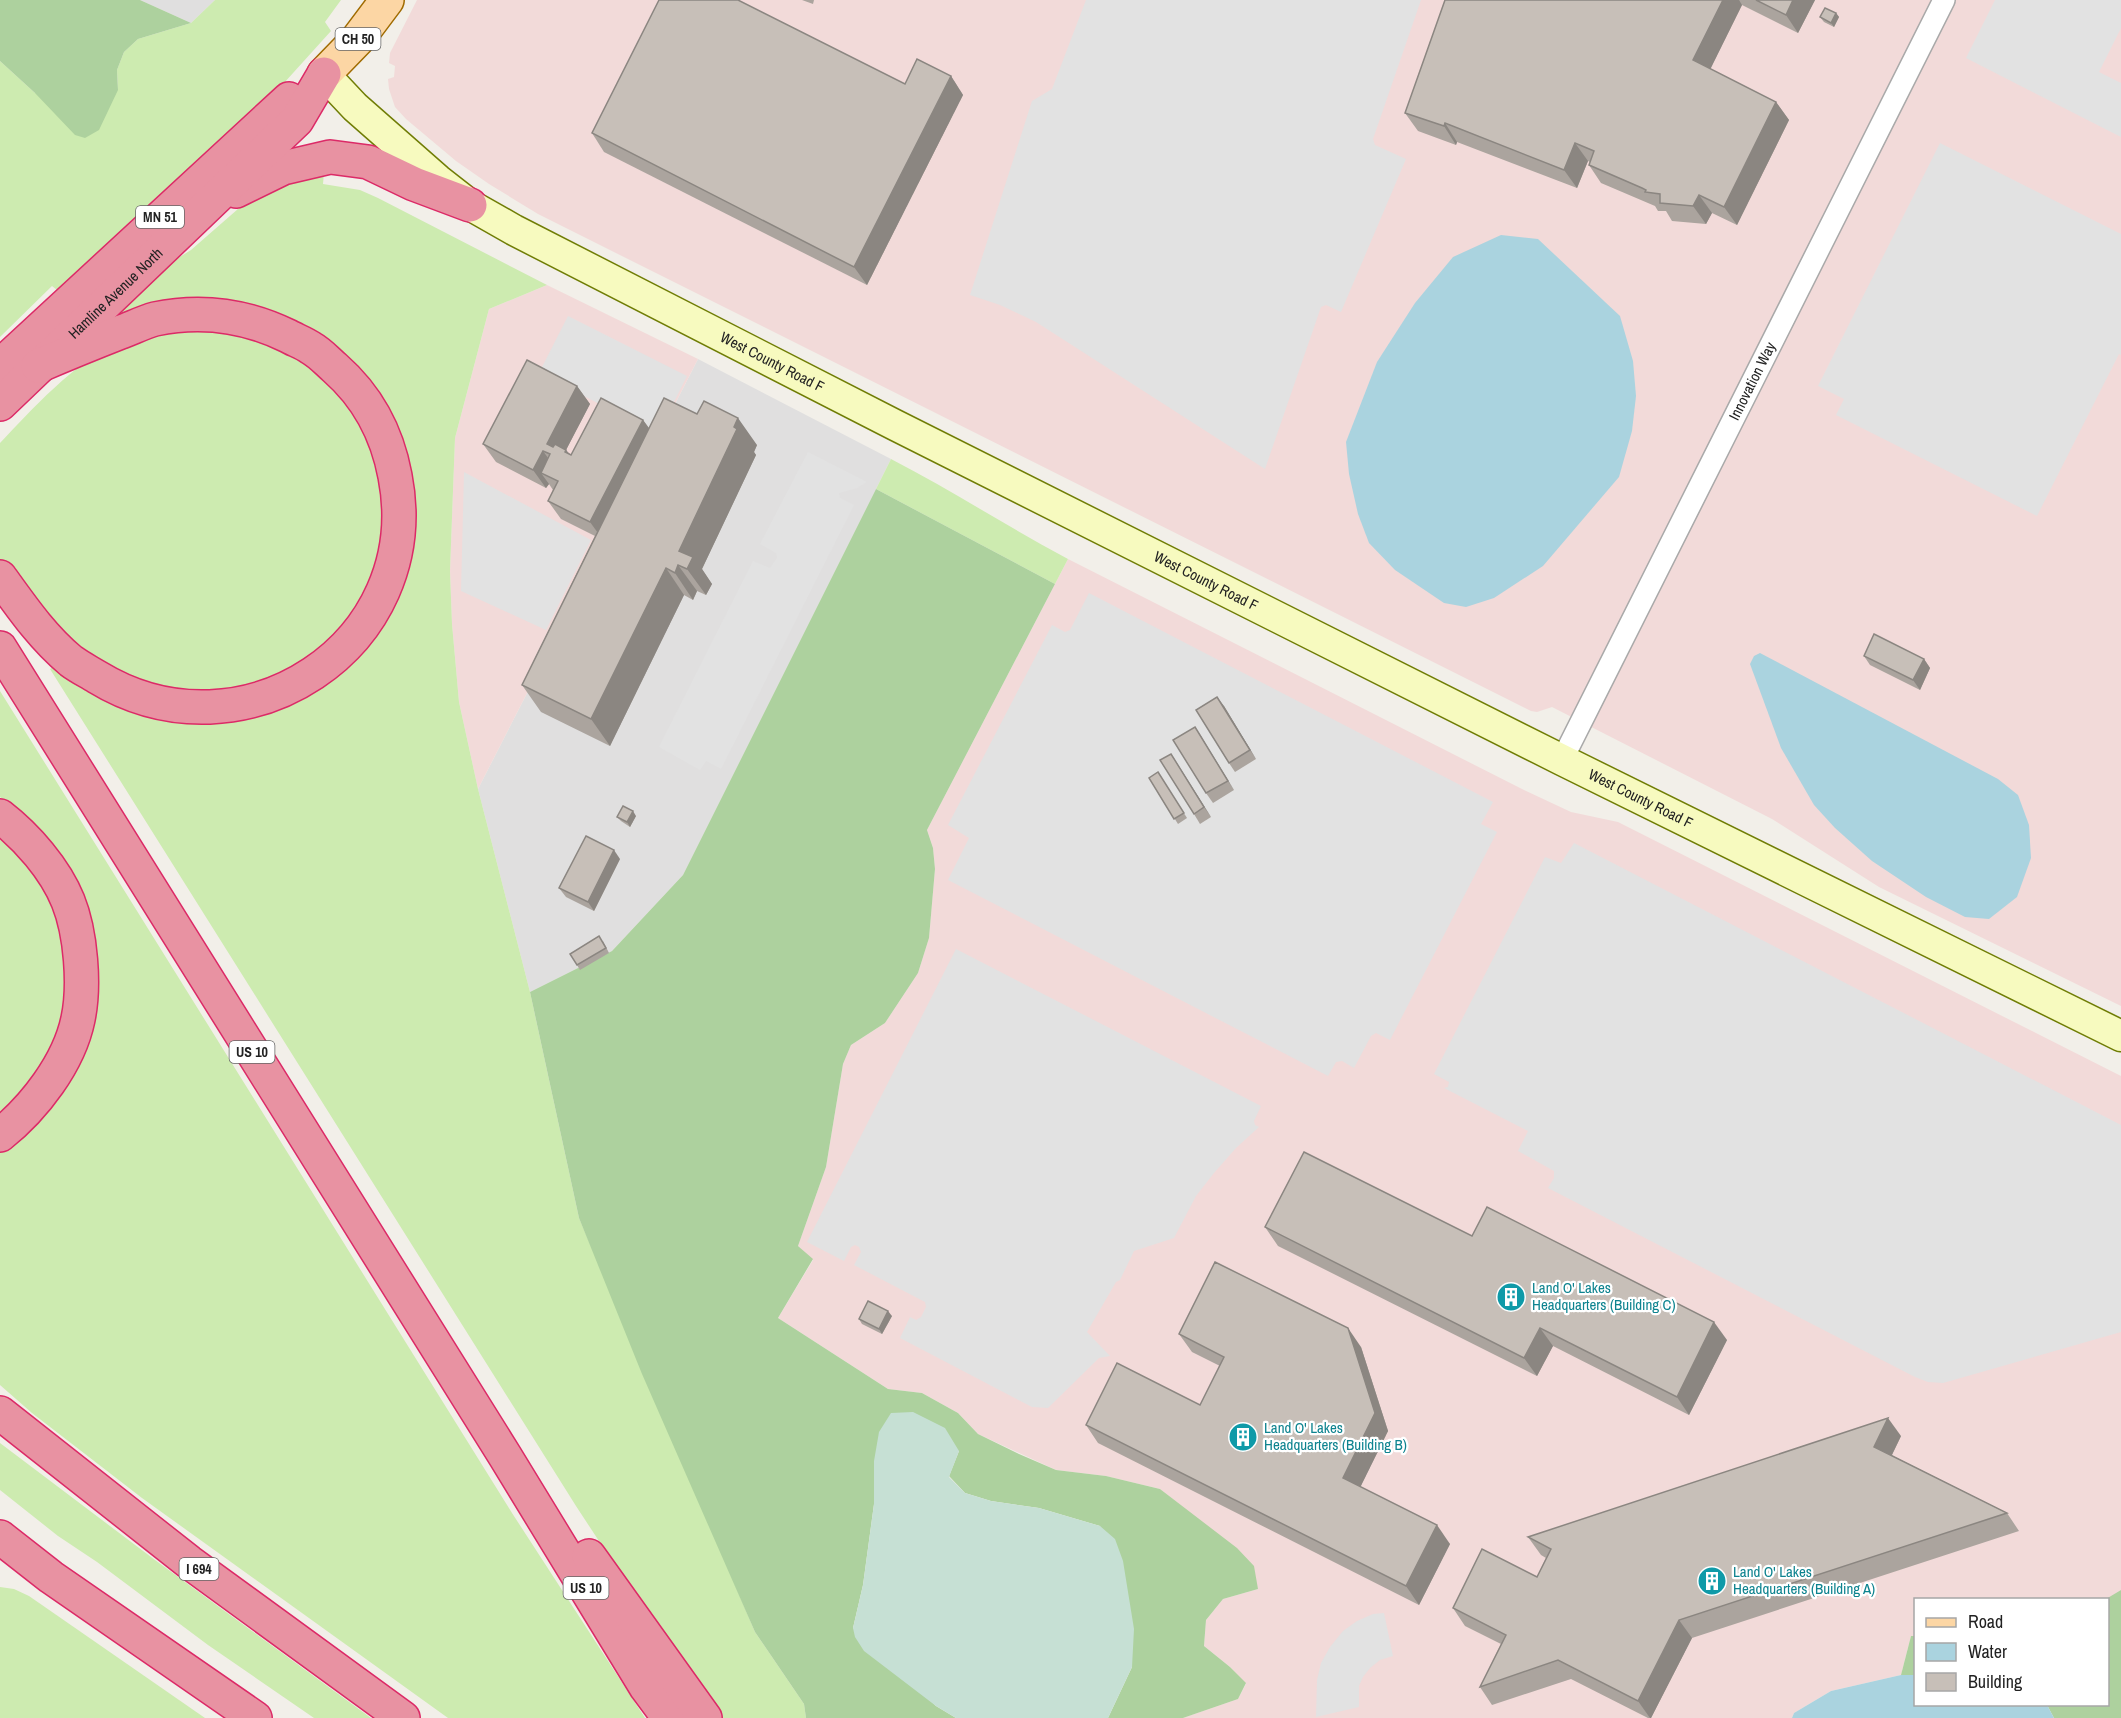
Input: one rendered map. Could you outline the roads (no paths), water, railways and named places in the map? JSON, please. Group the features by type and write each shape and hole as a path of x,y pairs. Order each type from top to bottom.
{"highway":[{"name":"Hamline Avenue North","path":"0,404 297,120 324,74"},
{"name":"Hamline Avenue North","path":"0,366 279,106 324,74"},
{"path":"210,203 283,168 330,157 368,162 414,184 470,205"},
{"path":"0,577 34,625 71,661 118,690 160,704 210,709 258,700 301,682 338,654 368,620 386,584 399,539 399,495 390,451 372,410 347,379 310,347 276,330 230,315 192,314 153,320 38,366"},
{"name":"US 10","path":"0,648 505,1456 646,1687 669,1718"},
{"path":"0,816 46,863 68,901 77,938 80,965 78,1019 68,1047 41,1093 21,1118 0,1135"},
{"name":"I 694","path":"0,1413 189,1562 403,1718"},
{"path":"505,1456 563,1518 705,1718"},
{"path":"0,1537 51,1577 255,1718"}],"main road":[{"name":"Hamline Avenue North","path":"324,74 357,40 387,0"}],"street":[{"name":"Innovation Way","path":"1563,760 1944,0"},
{"name":"West County Road F","path":"324,74 355,107 438,180 470,205 514,230 1563,760 2121,1036"}],"water":[{"path":"1501,235 1538,239 1620,316 1633,361 1636,396 1632,431 1619,477 1543,566 1494,598 1466,607 1444,603 1395,570 1369,543 1358,514 1349,474 1346,442 1377,362 1415,303 1453,257"},
{"path":"1760,653 1998,779 2018,795 2029,825 2031,858 2017,897 1989,919 1965,917 1926,897 1872,861 1835,828 1814,805 1781,748 1750,664 1754,656"},
{"path":"1901,1675 1914,1675 1914,1706 2048,1706 2054,1718 1792,1718 1794,1713 1831,1691"}],"place":[{"name":"Land O' Lakes Headquarters (Building C)","path":"1511,1297"},
{"name":"Land O' Lakes Headquarters (Building B)","path":"1243,1437"},
{"name":"Land O' Lakes Headquarters (Building A)","path":"1712,1581"}]}
